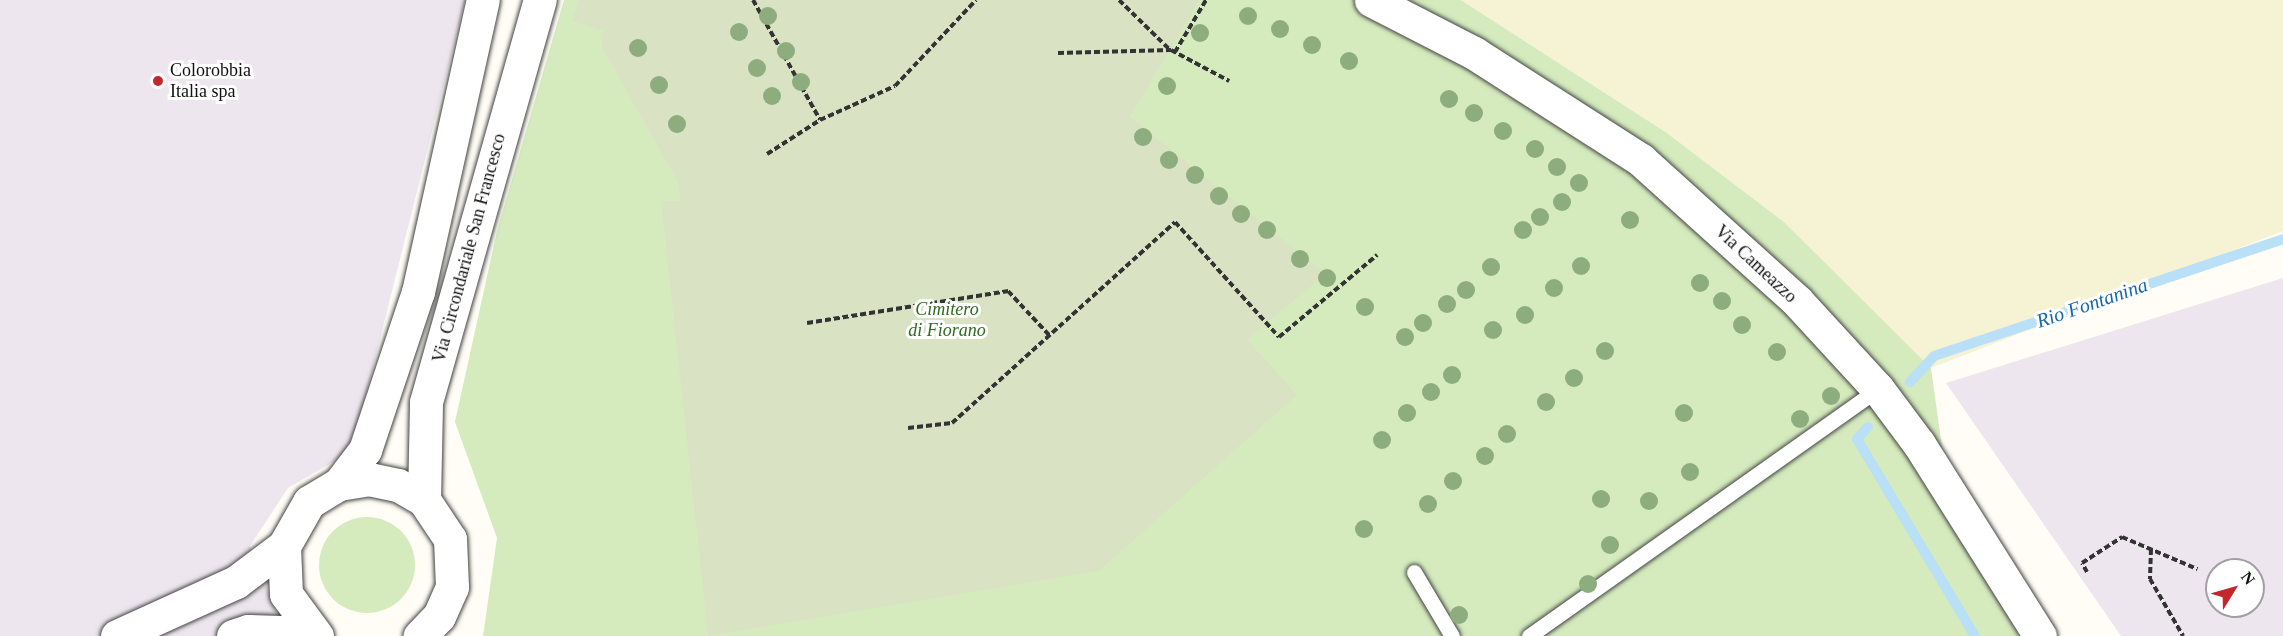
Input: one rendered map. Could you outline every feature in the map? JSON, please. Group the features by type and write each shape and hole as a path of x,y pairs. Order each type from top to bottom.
{"street":[{"name":"Via Circondariale San Francesco","path":"117,636 236,582 284,546 309,502 339,484 365,450 418,292 483,0"},
{"name":"Via Circondariale San Francesco","path":"423,500 426,402 540,0"},
{"name":"Via Cameazzo","path":"1371,0 1474,53 1641,160 1797,301 1878,389 1990,550 2040,636"},
{"name":"Via Circondariale San Francesco","path":"339,484 383,481 423,500 444,524 454,555 452,587 434,629"},
{"path":"284,546 286,594 315,635"},
{"path":"233,636 315,635"}],"lane":[{"path":"1529,636 1878,389"},
{"path":"1414,572 1452,636"}],"path":[{"path":"753,0 820,120"},
{"path":"767,154 820,120 895,86 976,0"},
{"path":"1119,0 1173,51 1228,81"},
{"path":"1173,51 1206,0"},
{"path":"1058,53 1173,51"},
{"path":"908,428 952,423 1175,222 1280,337 1377,255"},
{"path":"807,323 1008,291 1049,335"},
{"path":"2087,572 2082,563 2122,537 2197,569"},
{"path":"2151,549 2150,579 2183,636"}],"shaded area":[{"path":"0,0 465,0 352,451 288,488 250,546 285,636 0,636"},
{"path":"1461,0 2283,0 2283,231 1931,368 1784,222 1667,133"},
{"path":"2283,278 2283,636 2121,636 1946,383"}],"green space":[{"path":"564,0 1461,0 1667,133 1784,222 1931,368 1947,483 2045,636 483,636 497,538 455,422 497,231"},
{"name":"Cimitero di Fiorano","path":"578,0 1200,0 1130,117 1326,274 1247,339 1297,395 1099,571 708,636 661,201 681,201 678,182 601,46 603,31 572,21"},
{"path":"358,517 376,517 394,525 407,538 415,556 412,584 394,605 376,613 358,613 340,605 327,592 319,574 319,556 327,538 340,525"}],"waterway":[{"name":"Rio Fontanina","path":"1910,382 1934,356 2283,239"},
{"name":"Rio Fontanina","path":"1868,427 1857,439 1975,636"}],"place":[{"name":"Colorobbia Italia spa","path":"158,81"}]}
